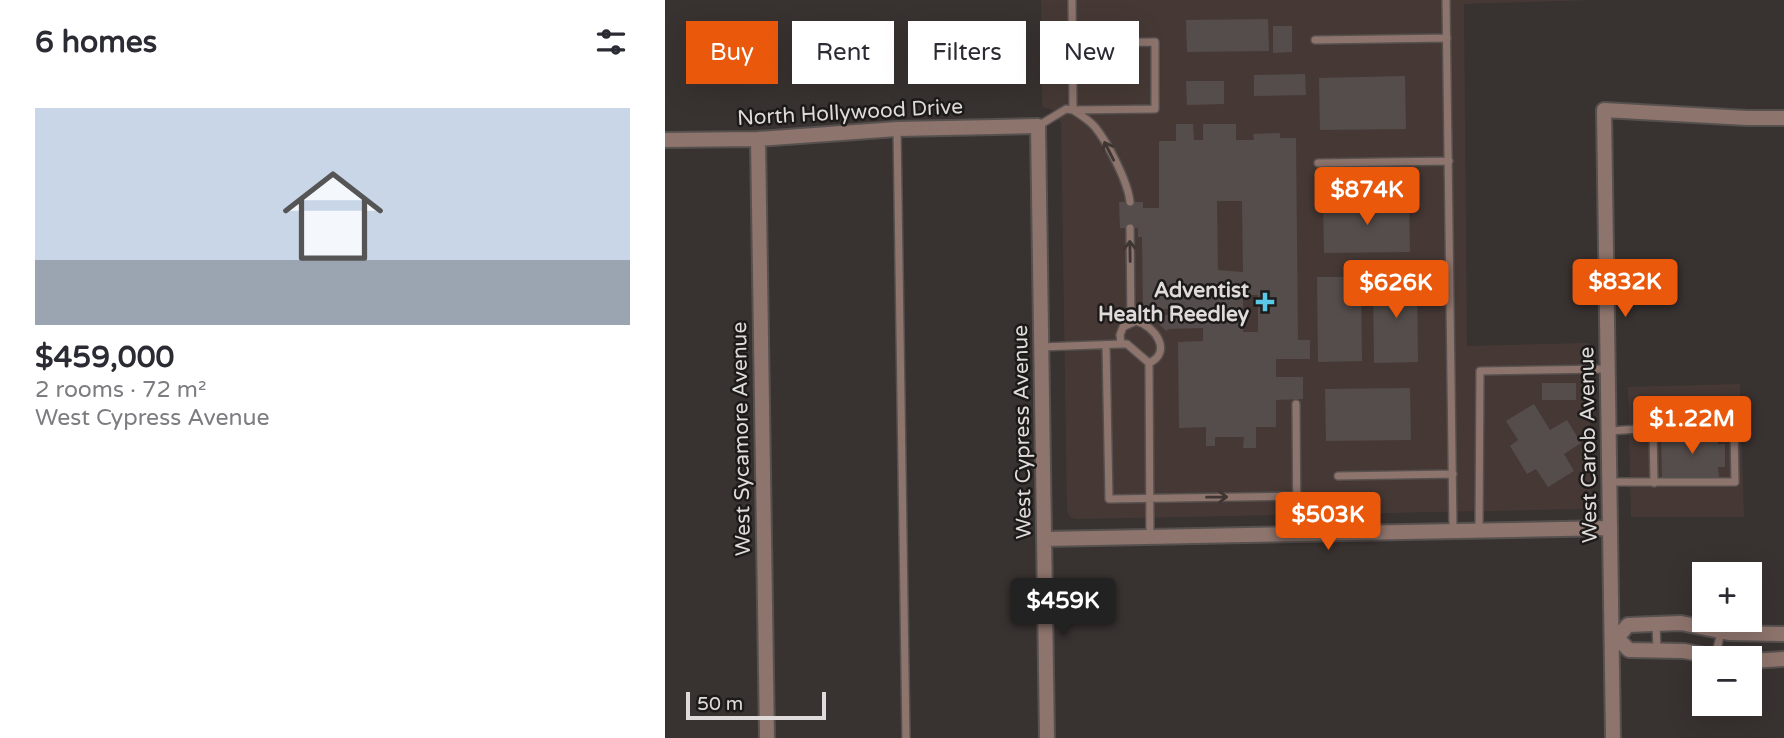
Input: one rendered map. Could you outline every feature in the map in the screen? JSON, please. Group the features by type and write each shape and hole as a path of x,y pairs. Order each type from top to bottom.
{"street":[{"name":"West Carob Avenue","path":"1613,738 1615,638 1610,528 1604,110 1784,118"},
{"name":"North Hollywood Drive","path":"665,140 758,139 897,129 1038,126"},
{"name":"West Cypress Avenue","path":"1038,126 1047,738"},
{"name":"West Sycamore Avenue","path":"758,139 767,738"},
{"path":"1045,539 1610,528"},
{"path":"1692,626 1628,625 1615,638 1629,650 1692,652"},
{"path":"1721,632 1784,634"},
{"path":"1762,660 1784,659"}],"lane":[{"path":"1072,0 1072,21"},
{"path":"1446,0 1453,531"},
{"path":"1315,40 1447,37"},
{"path":"1038,126 1066,109 1155,109 1155,42 1139,42"},
{"path":"1073,84 1073,110"},
{"path":"1073,110 1093,124 1100,134 1123,178 1130,202"},
{"path":"897,129 906,738"},
{"path":"1318,163 1449,161"},
{"path":"1121,344 1121,331 1131,322 1130,229"},
{"path":"1131,322 1145,324 1161,342 1159,356 1149,363"},
{"path":"1041,347 1127,344 1149,363 1150,537"},
{"path":"1107,345 1109,499 1296,496"},
{"path":"1479,531 1479,371 1608,369"},
{"path":"1296,404 1297,535"},
{"path":"1609,431 1734,426 1735,482 1610,482"},
{"path":"1654,428 1654,483"},
{"path":"1338,475 1453,474"},
{"path":"1656,624 1657,650"},
{"path":"1719,646 1721,632"}],"shaded area":[{"name":"Adventist Health Reedley","path":"1041,0 1595,0 1464,4 1467,346 1589,343 1589,507 1077,519 1070,517 1067,511 1061,122 1053,110 1042,107 1042,84 1139,84 1139,21 1041,21"},
{"path":"1740,384 1744,517 1631,517 1628,387"}],"building":[{"path":"1268,19 1269,51 1187,52 1186,20"},
{"path":"1273,26 1292,26 1292,52 1273,53"},
{"path":"1305,74 1306,95 1254,96 1254,75"},
{"path":"1405,76 1406,129 1320,130 1319,78"},
{"path":"1186,81 1224,81 1224,104 1187,105"},
{"path":"1176,124 1193,124 1194,140 1203,140 1203,124 1236,124 1236,140 1254,140 1253,134 1280,133 1280,138 1296,138 1298,340 1310,340 1310,359 1276,359 1276,377 1303,377 1303,399 1276,400 1276,427 1256,427 1256,448 1243,448 1244,437 1215,437 1215,446 1206,446 1206,427 1179,428 1178,342 1203,341 1203,328 1166,331 1158,323 1165,315 1203,315 1203,309 1143,309 1142,237 1138,237 1138,228 1120,228 1119,202 1143,202 1143,208 1159,208 1159,141 1176,141","holes":["1217,201 1242,201 1243,272 1218,270","1243,295 1258,295 1258,332 1243,332"]},
{"path":"1409,200 1410,252 1324,253 1323,201"},
{"path":"1317,277 1361,277 1362,361 1318,362"},
{"path":"1417,277 1418,362 1374,363 1373,278"},
{"path":"1542,383 1576,383 1576,400 1542,400"},
{"path":"1410,388 1411,440 1326,441 1325,389"},
{"path":"1534,404 1550,430 1567,420 1581,443 1564,454 1574,471 1548,487 1536,469 1527,474 1510,446 1518,440 1506,421"},
{"path":"1718,433 1718,444 1725,444 1725,467 1718,467 1719,478 1662,479 1661,434"}],"place":[{"name":"Adventist Health Reedley","path":"1265,302"}]}
